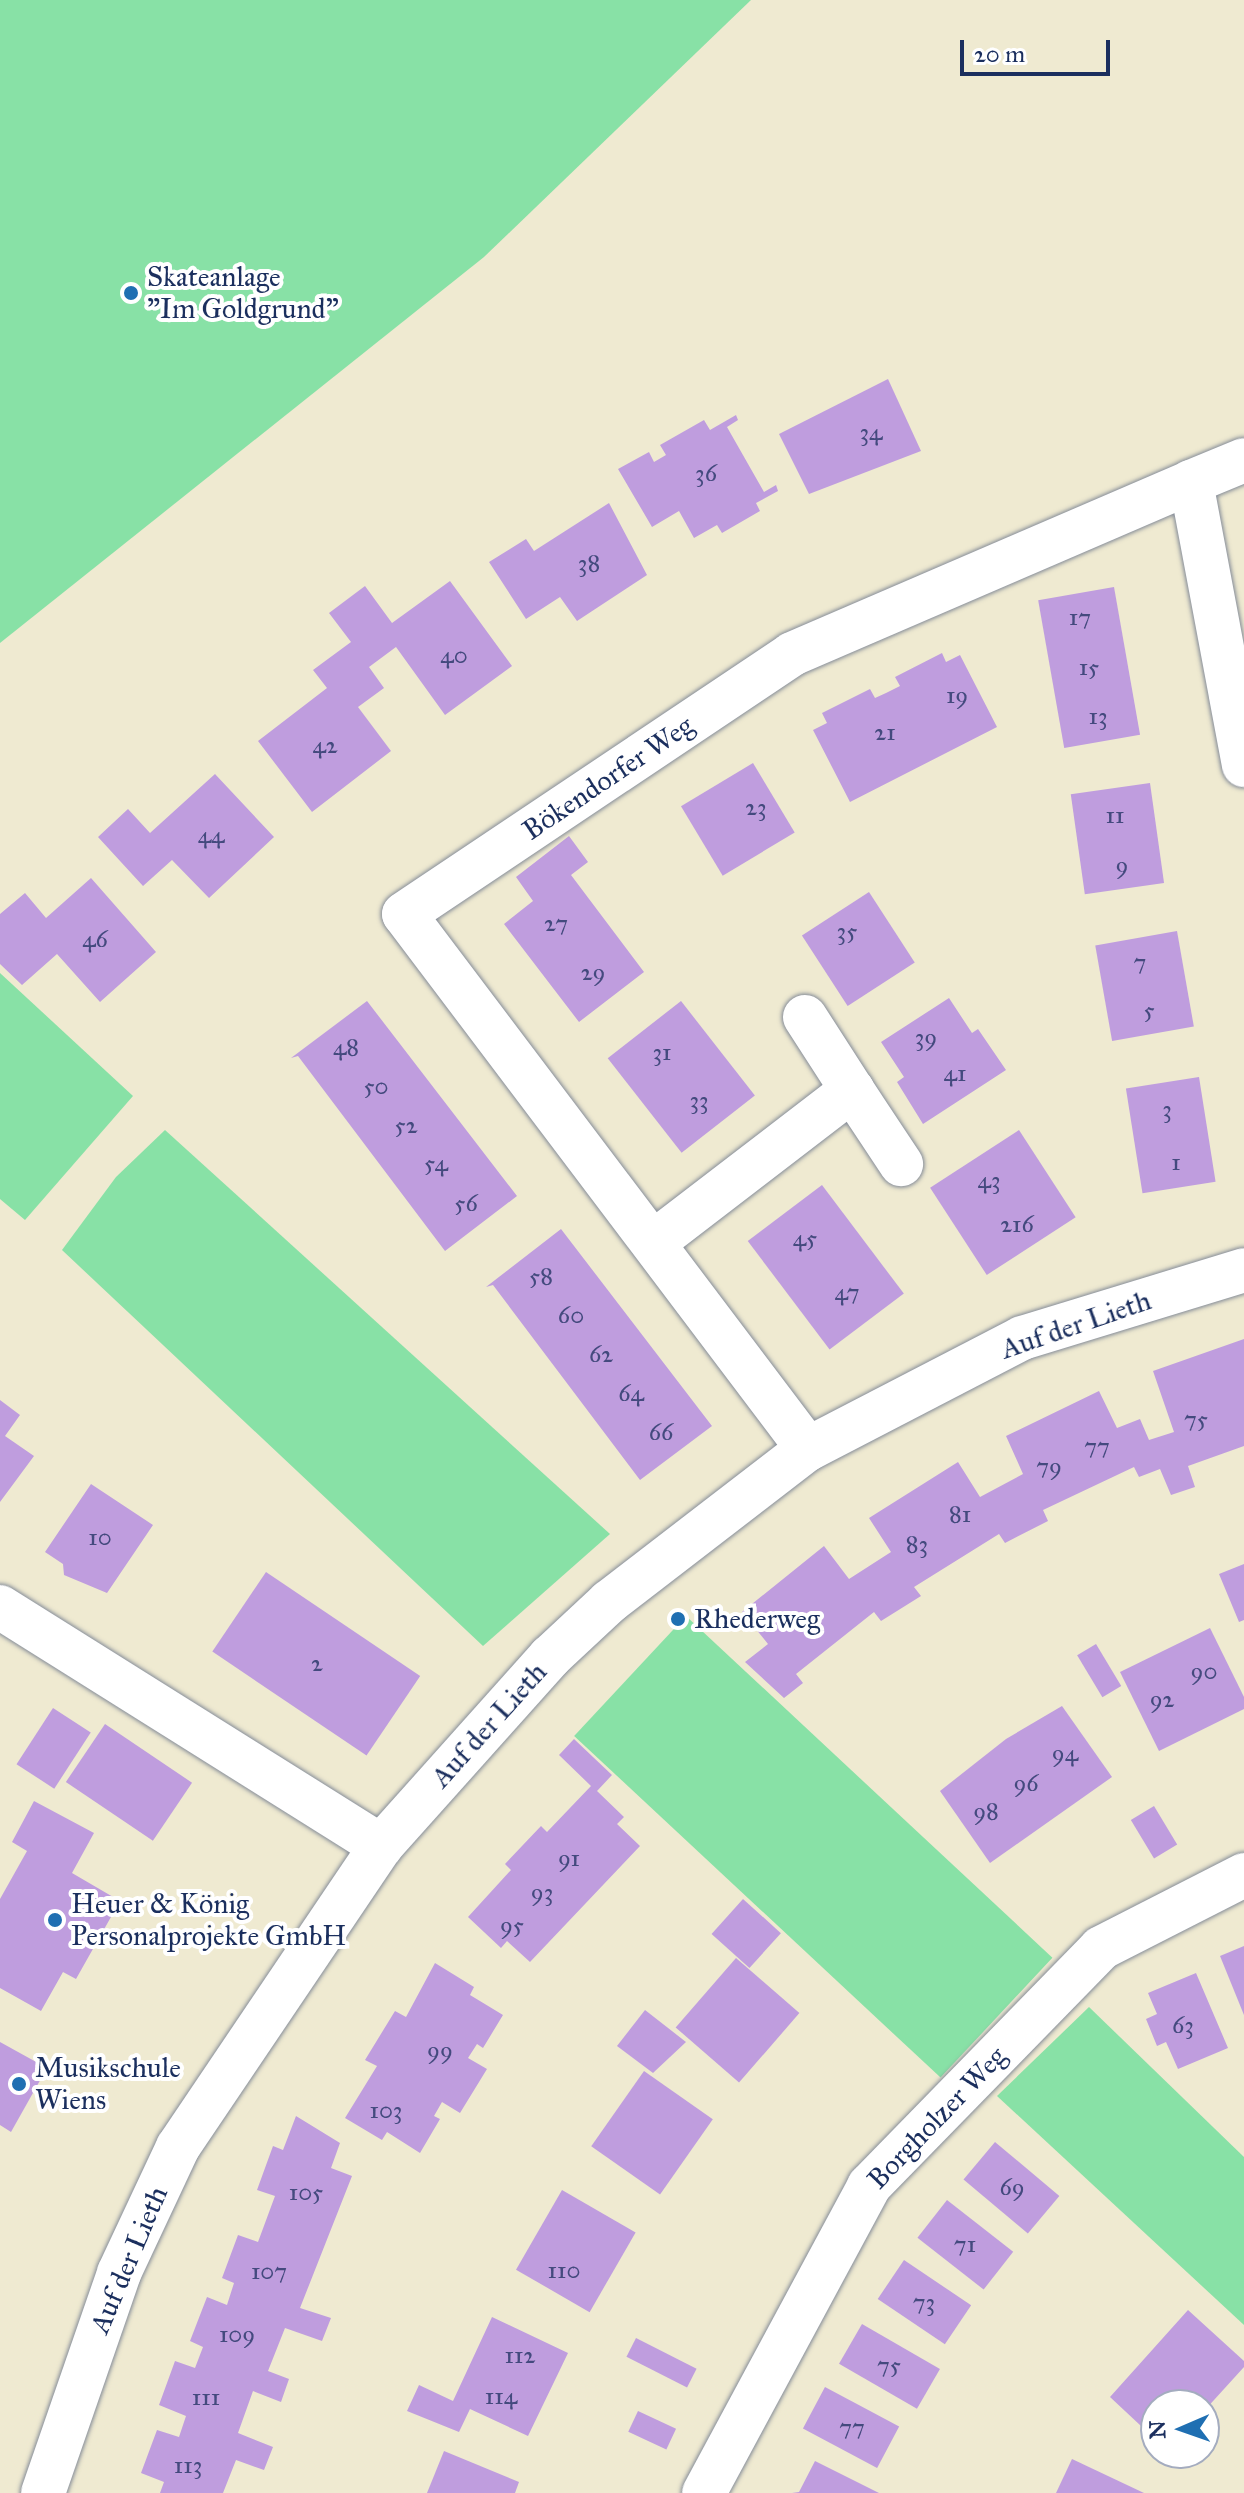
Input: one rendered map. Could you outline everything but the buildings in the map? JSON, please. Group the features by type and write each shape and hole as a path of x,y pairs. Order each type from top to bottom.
{"street":[{"name":"Bökendorfer Weg","path":"808,1449 404,914 792,654 1244,460"},
{"path":"1191,482 1244,765"},
{"path":"805,1017 901,1164"},
{"path":"654,1242 852,1090"},
{"name":"Auf der Lieth","path":"43,2493 119,2273 178,2147 381,1846 578,1630 808,1449 1022,1338 1244,1270"},
{"path":"0,1607 381,1846"},
{"name":"Borgholzer Weg","path":"704,2493 869,2186 1101,1948 1244,1875"}],"green space":[{"path":"0,0 751,0 484,257 0,643"},
{"path":"0,973 133,1096 25,1220 0,1199"},
{"path":"165,1130 610,1534 483,1646 62,1250 116,1177"},
{"path":"686,1616 1052,1958 941,2078 574,1736"},
{"path":"1089,2007 1244,2157 1244,2325 997,2096"}],"place":[{"name":"Skateanlage \"Im Goldgrund\"","path":"131,293"},
{"name":"Rhederweg","path":"678,1619"},
{"name":"Heuer & König Personalprojekte GmbH","path":"55,1920"},
{"name":"Musikschule Wiens","path":"19,2084"}]}
